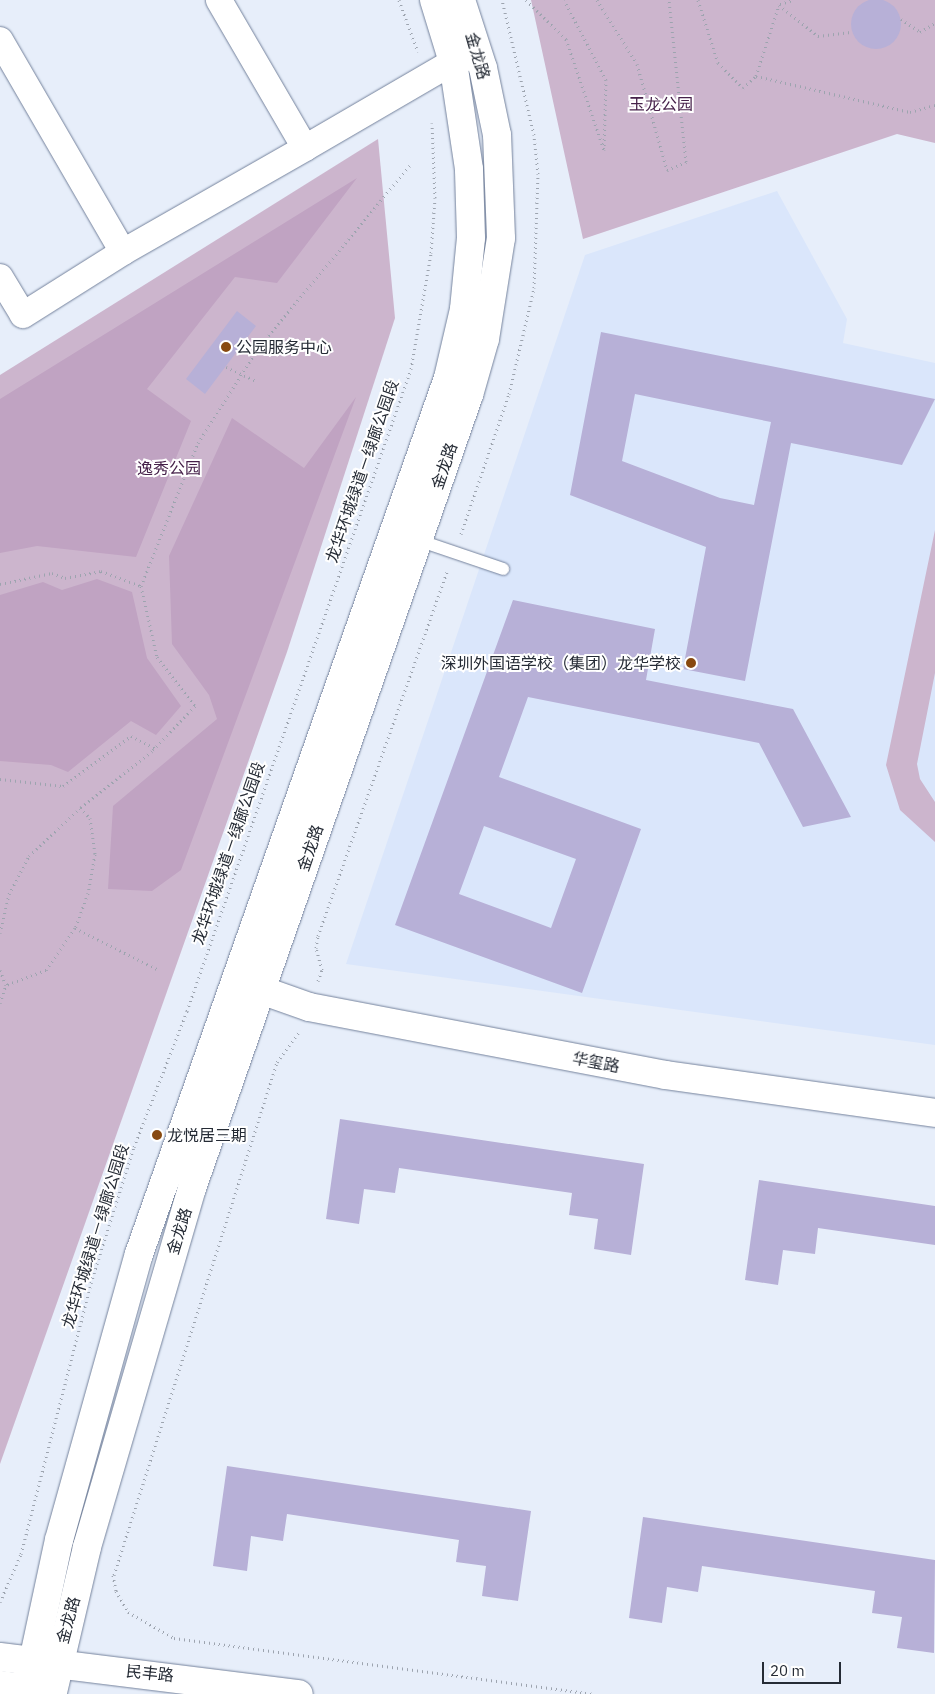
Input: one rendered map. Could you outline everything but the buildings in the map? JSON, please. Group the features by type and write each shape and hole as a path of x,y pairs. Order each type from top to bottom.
{"main road":[{"name":"金龙路","path":"27,1691 30,1660 148,1226 448,378 464,309 471,238 469,169 453,62 434,0"},
{"name":"金龙路","path":"59,1693 57,1663 170,1258 418,540 485,339 501,238 497,135 478,54 461,0"},
{"name":"华玺路","path":"261,990 309,1007 666,1075 935,1113"},
{"name":"民丰路","path":"0,1657 299,1694"},
{"path":"0,1686 27,1691 59,1693"}],"street":[{"path":"218,0 305,148"},
{"path":"0,40 123,252"},
{"path":"0,277 23,315 123,252 453,62 478,54"}],"lane":[{"path":"418,540 504,569"}],"path":[{"path":"399,0 419,55"},
{"path":"526,0 566,40 604,150 606,80 564,0"},
{"path":"597,0 637,64 667,170 686,162 669,0"},
{"path":"698,0 718,63 742,88 756,76 779,4"},
{"path":"779,4 793,0"},
{"path":"779,4 818,36 853,32"},
{"path":"901,19 920,32 935,24"},
{"path":"756,76 910,112 935,105"},
{"name":"龙华环城绿道－绿廊公园段","path":"1,1601 21,1554 91,1282 134,1148 187,1011 411,369 432,244 432,113"},
{"path":"0,933 9,894 28,856 80,808 155,748 195,706 157,657 141,586 198,443 240,376 259,347 410,165"},
{"path":"226,367 240,376 256,381"},
{"path":"317,982 322,970 316,948 318,936 449,566"},
{"path":"0,584 52,573 65,578 101,571 141,586"},
{"path":"0,779 63,786 131,736 155,748"},
{"path":"6,985 46,970 75,928 88,893 95,854 90,818 80,808"},
{"path":"75,928 159,970"},
{"path":"0,970 6,985 0,1003"},
{"path":"301,1027 277,1062 114,1575 116,1591 128,1612 174,1638 592,1694"},
{"path":"106,1573 114,1575"}],"shaded area":[{"name":"深圳外国语学校（集团）龙华学校","path":"777,191 847,319 843,343 935,363 935,1045 346,964 585,255"}],"green space":[{"name":"玉龙公园","path":"531,0 935,0 935,143 897,134 583,239"},
{"name":"逸秀公园","path":"378,139 395,318 287,652 0,1464 0,375"},
{"path":"357,178 277,283 235,277 147,389 191,421 136,557 37,546 0,553 0,399"},
{"path":"356,397 181,870 152,891 108,889 113,806 217,719 209,695 172,644 169,556 232,418 304,468"},
{"path":"935,530 935,673 917,764 920,779 935,802 935,842 900,810 886,765"},
{"path":"97,579 132,592 147,658 181,706 156,735 131,721 68,772 51,765 0,761 0,595 43,582 62,590"}],"place":[{"name":"公园服务中心","path":"226,347"},
{"name":"深圳外国语学校（集团）龙华学校","path":"691,663"},
{"name":"龙悦居三期","path":"157,1135"}]}
